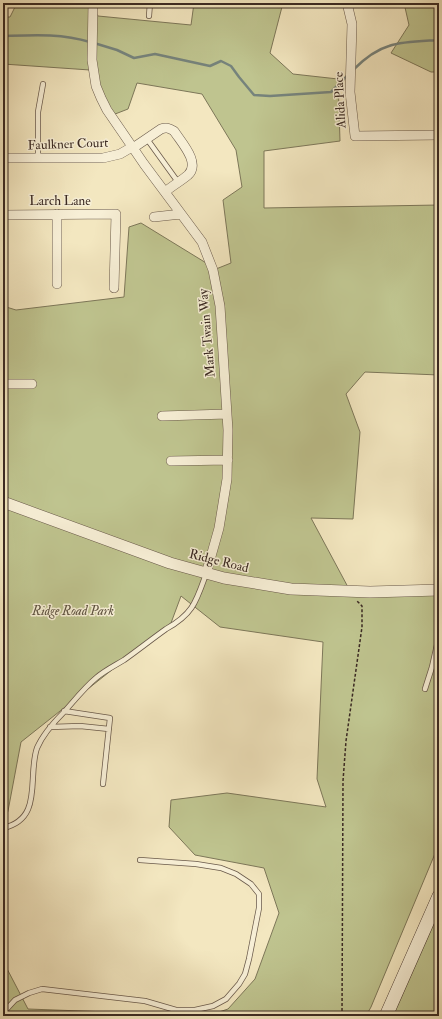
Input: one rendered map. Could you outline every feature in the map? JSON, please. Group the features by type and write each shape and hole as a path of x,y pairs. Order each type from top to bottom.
{"main road":[{"path":"386,1016 439,896"}],"street":[{"name":"Mark Twain Way","path":"93,3 92,60 96,86 107,110 202,242 213,270 218,290 227,414 228,478 219,528 206,574"},
{"name":"Alida Place","path":"347,3 352,24 350,92 355,136 439,135"},
{"name":"Faulkner Court","path":"3,158 111,157 120,154 166,128 174,131 193,163 189,174 178,182"},
{"path":"165,192 178,182"},
{"path":"57,214 57,284"},
{"name":"Larch Lane","path":"3,215 116,214 114,288"},
{"path":"154,217 181,214"},
{"path":"3,384 32,384"},
{"path":"162,416 227,414"},
{"path":"171,461 228,460"},
{"name":"Ridge Road","path":"3,502 164,561 206,574 257,585 291,589 370,592 439,590"}],"lane":[{"path":"149,16 150,3"},
{"path":"38,158 38,112 43,84"},
{"path":"147,139 178,182"},
{"path":"3,828 12,826 19,822 29,808 32,800 33,762 37,748 50,727 95,679 185,616 197,599 206,574"},
{"path":"424,689 432,667 439,636"},
{"path":"64,711 110,718 103,784"},
{"path":"50,727 80,726 109,729"},
{"path":"3,1013 15,1000 29,992 42,989 145,1001 176,1010 196,1010 213,1006 226,999 239,984 245,974 260,908 259,894 251,884 236,874 221,868 196,864 140,860"}],"path":[{"path":"342,1016 343,781 346,741 362,627 362,606 358,601 351,600"}],"green space":[{"name":"Ridge Road Park","path":"17,3 90,3 98,16 191,25 194,3 283,3 270,53 293,74 338,79 340,141 264,151 264,208 439,205 439,375 365,372 346,394 360,432 353,519 311,518 349,589 439,591 439,844 366,1016 207,1016 228,1009 255,979 279,913 264,868 195,855 169,827 171,800 227,793 326,807 317,779 323,642 220,627 181,596 171,623 21,742 8,811 3,825 3,306 16,310 124,297 129,227 141,223 216,269 231,263 223,200 242,187 236,150 202,94 137,83 128,109 110,116 90,70 3,64 3,17 10,17"},
{"path":"404,3 439,3 439,72 431,72 391,53 409,25"},
{"path":"439,896 439,1016 386,1016"},
{"path":"3,961 28,1009 135,1013 137,1016 3,1016"}],"waterway":[{"path":"3,36 57,36 90,42"},
{"path":"353,70 379,50 395,44 439,40"},
{"path":"94,43 117,50 134,58 155,54 210,66 221,61 231,66 254,95 270,96 331,92 348,75"}]}
